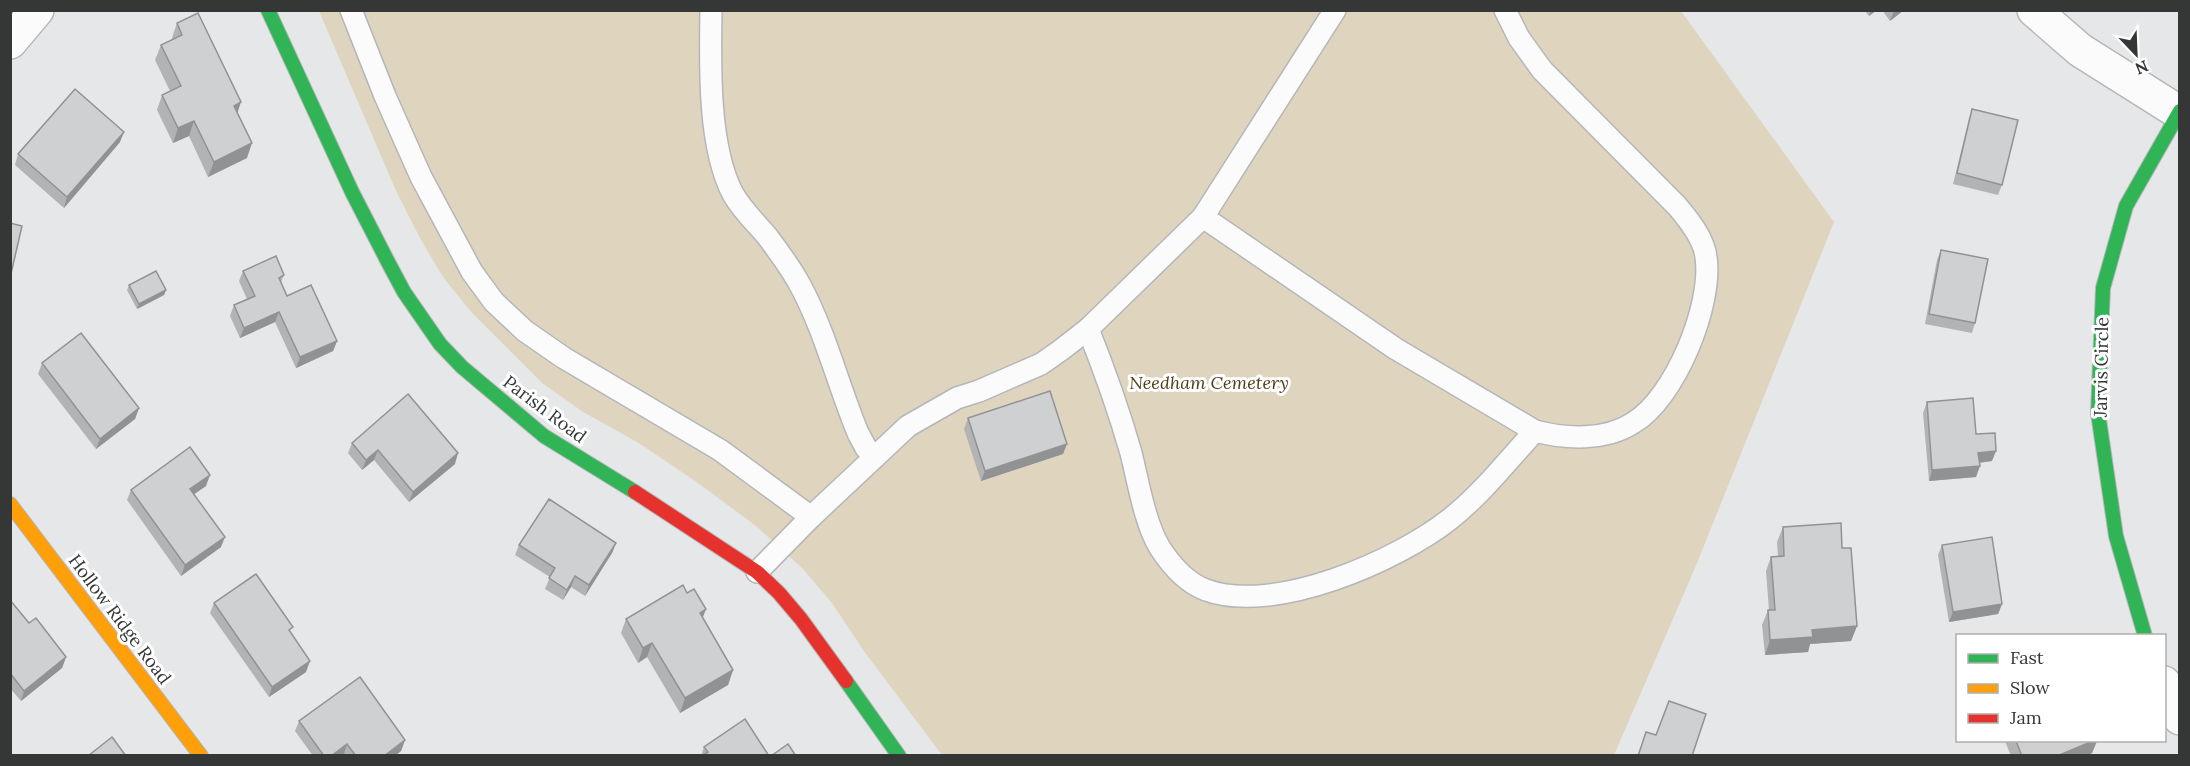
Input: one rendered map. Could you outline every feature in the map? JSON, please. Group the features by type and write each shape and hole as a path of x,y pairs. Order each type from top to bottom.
{"street":[{"path":"10,42 37,10"},
{"name":"Parish Road","path":"268,10 352,192 404,292 440,344 462,367 544,436 662,509 757,572 779,593 801,620 899,756"},
{"path":"2034,10 2080,51 2179,112"},
{"name":"Jarvis Circle","path":"2144,634 2116,536 2098,413 2103,288 2126,206 2179,112"},
{"name":"Hollow Ridge Road","path":"10,504 201,756"},
{"path":"2166,687 2180,718"}],"lane":[{"path":"351,10 385,96 421,177 472,272 494,302 525,331 555,352 720,450 811,517"},
{"path":"711,10 715,132 725,174 733,194 748,216 783,257 801,286 858,433 874,457"},
{"path":"757,572 811,517 908,426 957,398 1041,364 1088,329 1203,217 1335,10"},
{"path":"1203,217 1396,349 1535,430 1560,437 1604,435 1625,428 1644,415 1675,374 1693,338 1707,277 1706,255 1693,226 1677,206 1542,70 1519,38 1505,10"},
{"path":"1088,329 1130,450 1159,547 1184,578 1204,589 1224,595 1247,598 1277,595 1342,576 1378,562 1418,542 1452,517 1535,430"}],"green space":[{"name":"Needham Cemetery","path":"319,11 1681,11 1834,222 1695,568 1614,755 942,755 866,654 832,603 803,569 756,526 698,483 637,442 583,412 542,383 472,313 443,277 396,191"}],"building":[{"path":"198,13 241,102 234,106 252,143 214,162 194,121 178,128 162,95 181,86 161,45 182,35 177,23"},
{"path":"75,89 124,132 67,197 18,154"},
{"path":"1972,109 2018,120 2002,185 1957,173"},
{"path":"10,223 22,226 10,278"},
{"path":"1941,250 1988,259 1975,323 1929,314"},
{"path":"276,256 284,275 279,278 287,296 311,285 337,341 300,357 279,312 244,328 234,305 255,296 243,271"},
{"path":"156,271 166,290 139,304 129,285"},
{"path":"81,333 139,408 100,439 42,363"},
{"path":"1050,391 1067,444 985,471 968,418"},
{"path":"408,394 458,453 413,492 378,450 366,460 352,443"},
{"path":"1973,398 1976,434 1995,433 1996,451 1978,453 1980,466 1932,470 1927,402"},
{"path":"190,447 210,475 190,489 225,537 185,565 131,490"},
{"path":"549,499 616,543 589,585 575,576 567,590 549,578 555,568 519,545"},
{"path":"1841,523 1842,548 1851,548 1857,626 1812,630 1813,637 1770,640 1768,610 1775,610 1771,557 1784,556 1783,527"},
{"path":"1992,537 2002,604 1953,612 1942,545"},
{"path":"256,574 293,627 289,630 310,661 272,687 214,603"},
{"path":"683,585 687,593 694,589 706,609 700,613 733,670 685,698 652,643 643,648 626,619"},
{"path":"10,600 29,623 36,618 66,657 24,691 10,673"},
{"path":"360,677 405,740 384,756 356,756 347,744 331,756 324,756 299,721"},
{"path":"1669,701 1706,714 1692,756 1638,756 1646,732 1656,735"},
{"path":"745,719 769,756 702,756 708,752 704,747"},
{"path":"112,737 126,756 88,756"},
{"path":"2016,742 2091,742 2057,756 2022,756"},
{"path":"788,744 796,756 771,756"}],"traffic: fast":[{"path":"268,10 352,192 388,262 404,292 440,344 462,367 544,436 635,492"},
{"path":"2144,634 2116,536 2098,413 2103,288 2126,206 2180,111"},
{"path":"846,681 899,756"}],"traffic: slow":[{"path":"10,504 201,756"}],"traffic: jam":[{"path":"635,492 757,572 801,619 846,681"}]}
